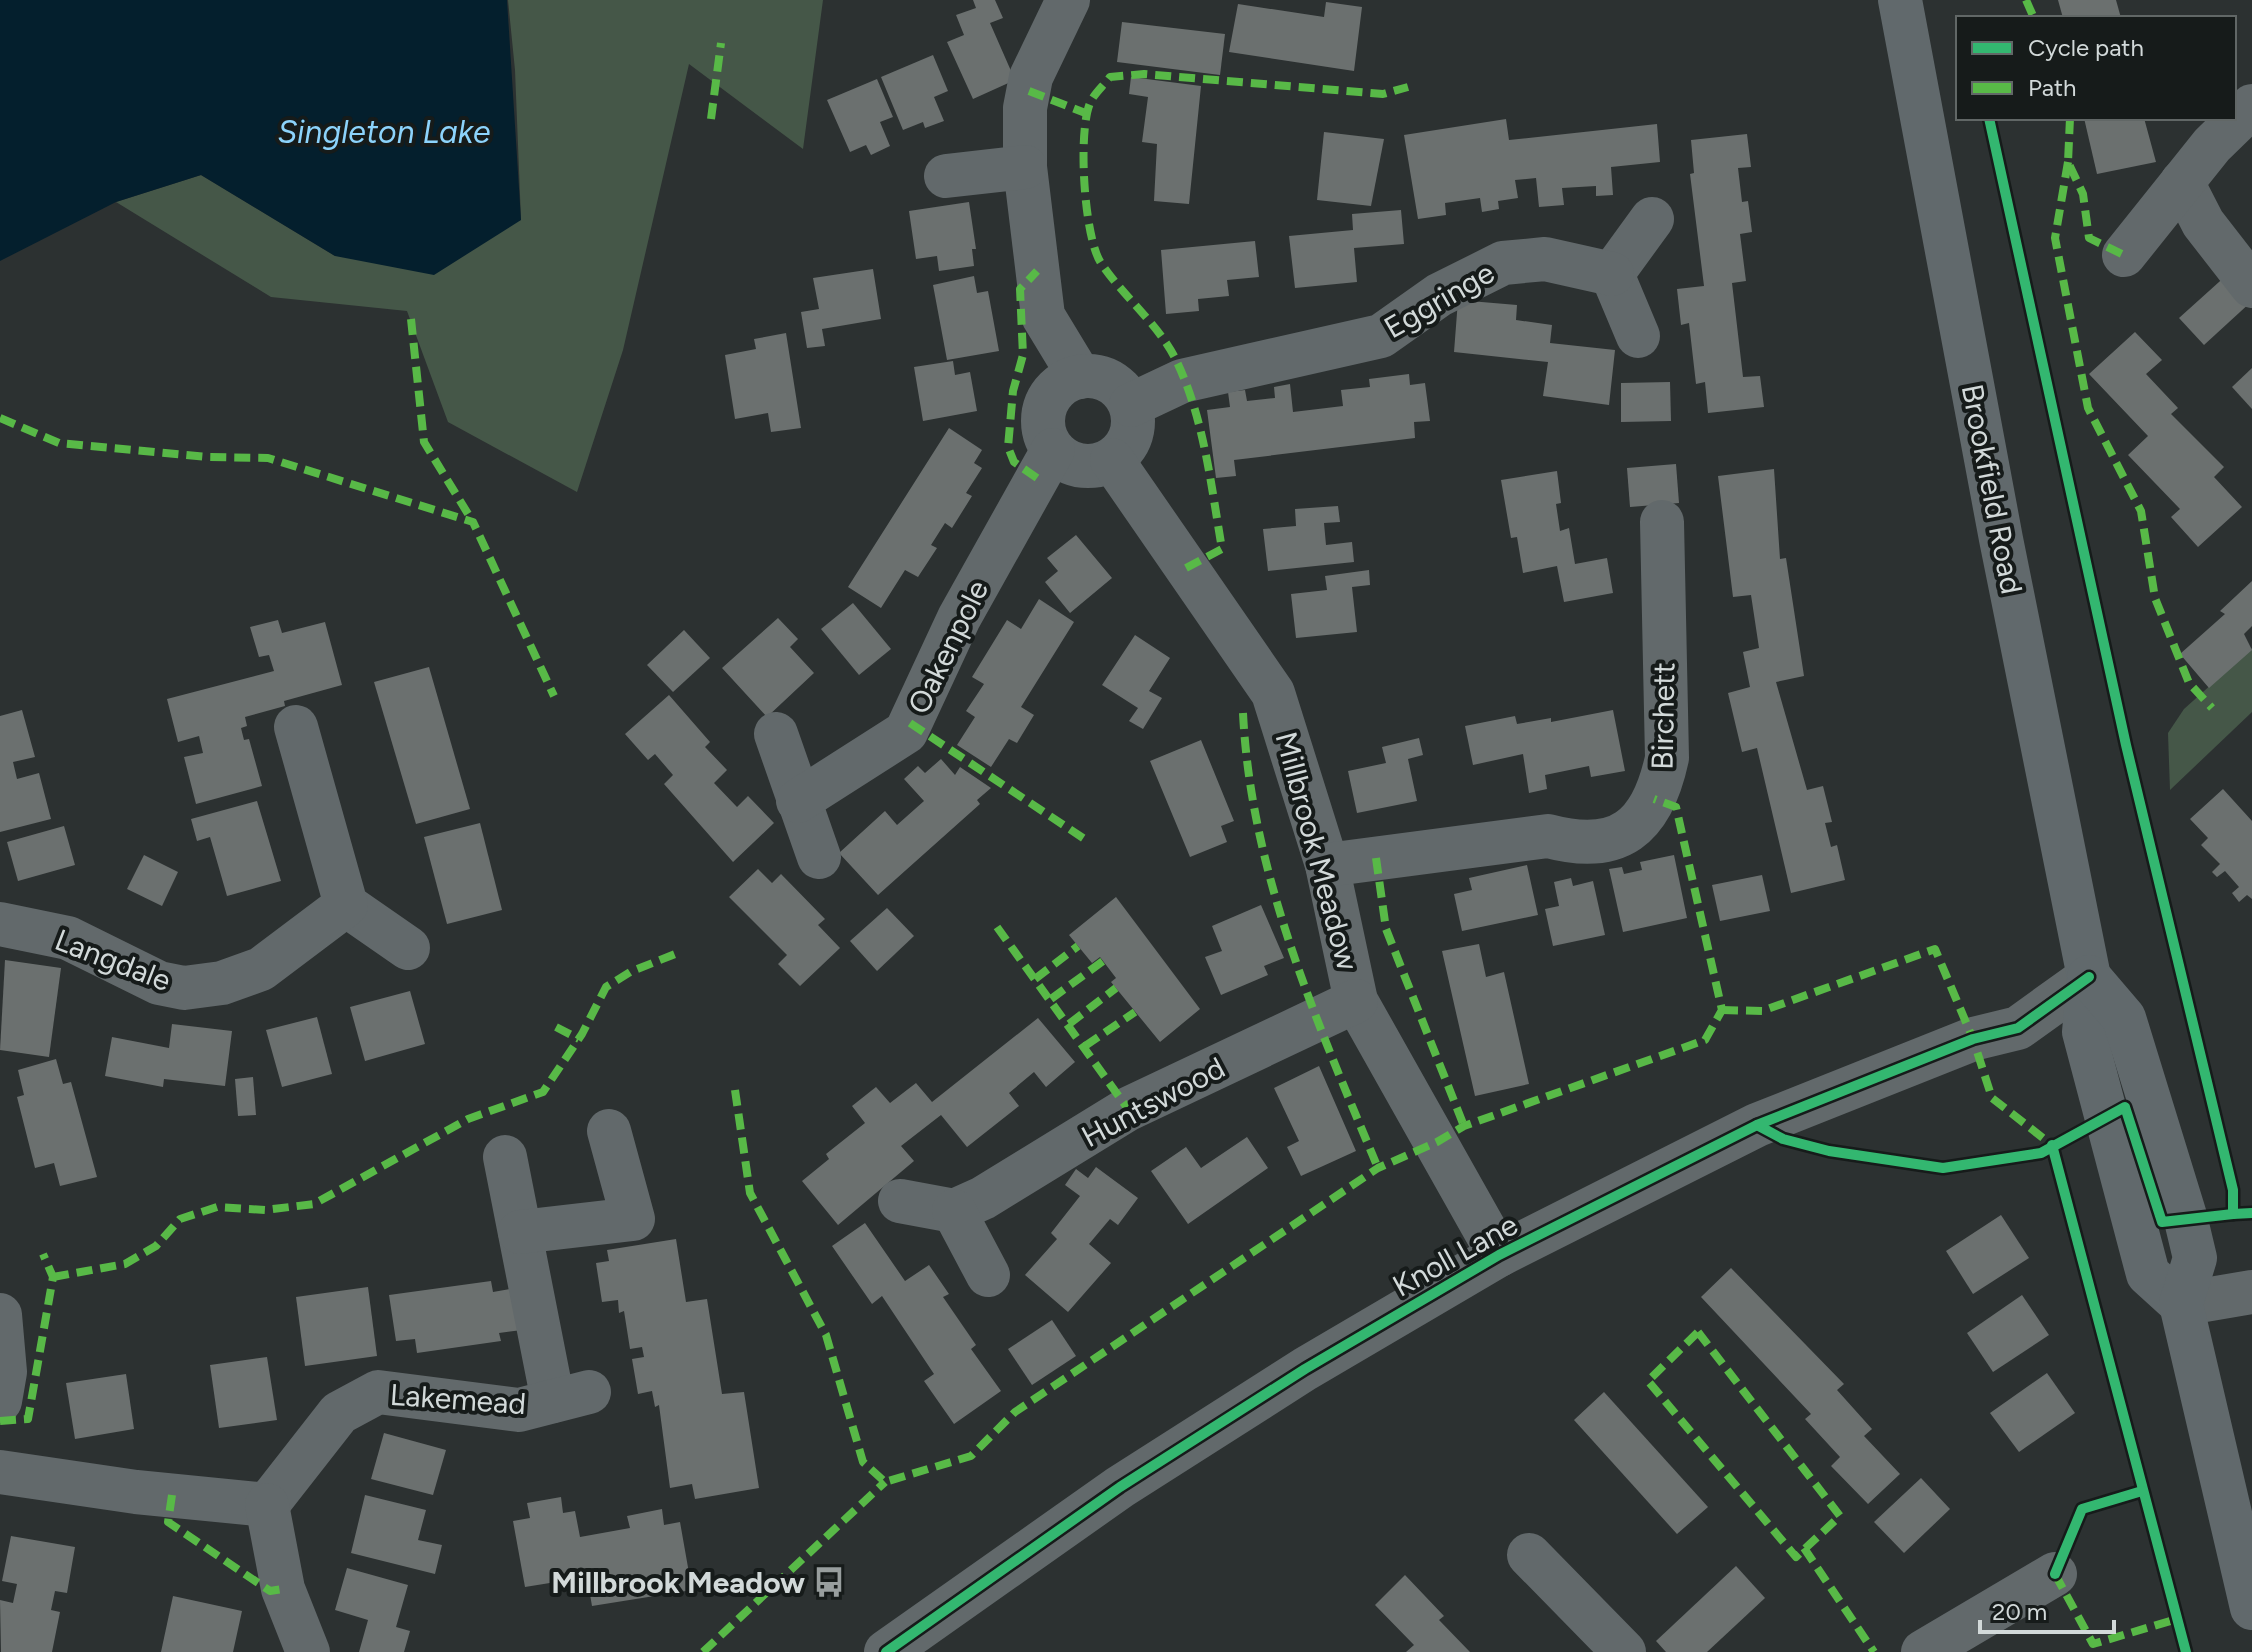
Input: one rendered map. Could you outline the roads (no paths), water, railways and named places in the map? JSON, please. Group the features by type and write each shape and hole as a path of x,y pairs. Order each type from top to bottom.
{"main road":[{"name":"Brookfield Road","path":"1900,0 2004,555 2089,977 2084,1032 2148,1274 2181,1304"},
{"path":"2181,1304 2252,1608"}],"street":[{"path":"1068,0 1031,77 1025,108 1025,167 1043,316 1080,377"},
{"path":"2124,255 2212,145 2252,106"},
{"path":"946,176 1025,167"},
{"path":"2182,182 2203,223 2252,286"},
{"path":"1638,336 1612,274 1652,219"},
{"name":"Eggringe","path":"1131,405 1182,381 1381,336 1439,295 1503,263 1545,259 1612,274"},
{"path":"1080,377 1107,380 1125,395 1131,405 1131,436 1112,460 1100,465 1074,464 1053,450 1045,436 1045,406 1065,383 1080,377"},
{"name":"Oakenpole","path":"798,801 906,732 959,618 1053,450"},
{"name":"Millbrook Meadow","path":"1112,460 1273,693 1327,865 1356,1001 1499,1255"},
{"name":"Birchett","path":"1327,865 1548,836 1579,844 1615,840 1645,815 1661,788 1667,758 1662,522"},
{"path":"296,727 346,905 408,948"},
{"path":"776,734 819,857"},
{"name":"Langdale","path":"0,924 68,938 159,983 184,988 222,983 261,969 346,905"},
{"name":"Knoll Lane","path":"886,1652 1133,1479 1305,1369 1499,1255 1757,1125 1973,1039 2018,1028 2089,977"},
{"name":"Huntswood","path":"954,1211 983,1198 1128,1109 1356,1001"},
{"path":"520,1232 633,1219 609,1131"},
{"name":"Lakemead","path":"267,1505 339,1413 378,1392 519,1410 571,1397 538,1336 505,1157"},
{"path":"900,1201 954,1211 988,1275"},
{"path":"2181,1304 2252,1292"},
{"path":"0,1315 5,1372 0,1401"},
{"path":"0,1472 136,1492 267,1505 283,1589 308,1652"},
{"path":"1529,1555 1624,1652"},
{"path":"1923,1652 2055,1574"}],"water":[{"name":"Singleton Lake","path":"0,0 507,0 521,220 434,275 335,256 201,175 116,202 0,261"}],"place":[{"name":"Millbrook Meadow","path":"829,1582"}]}
